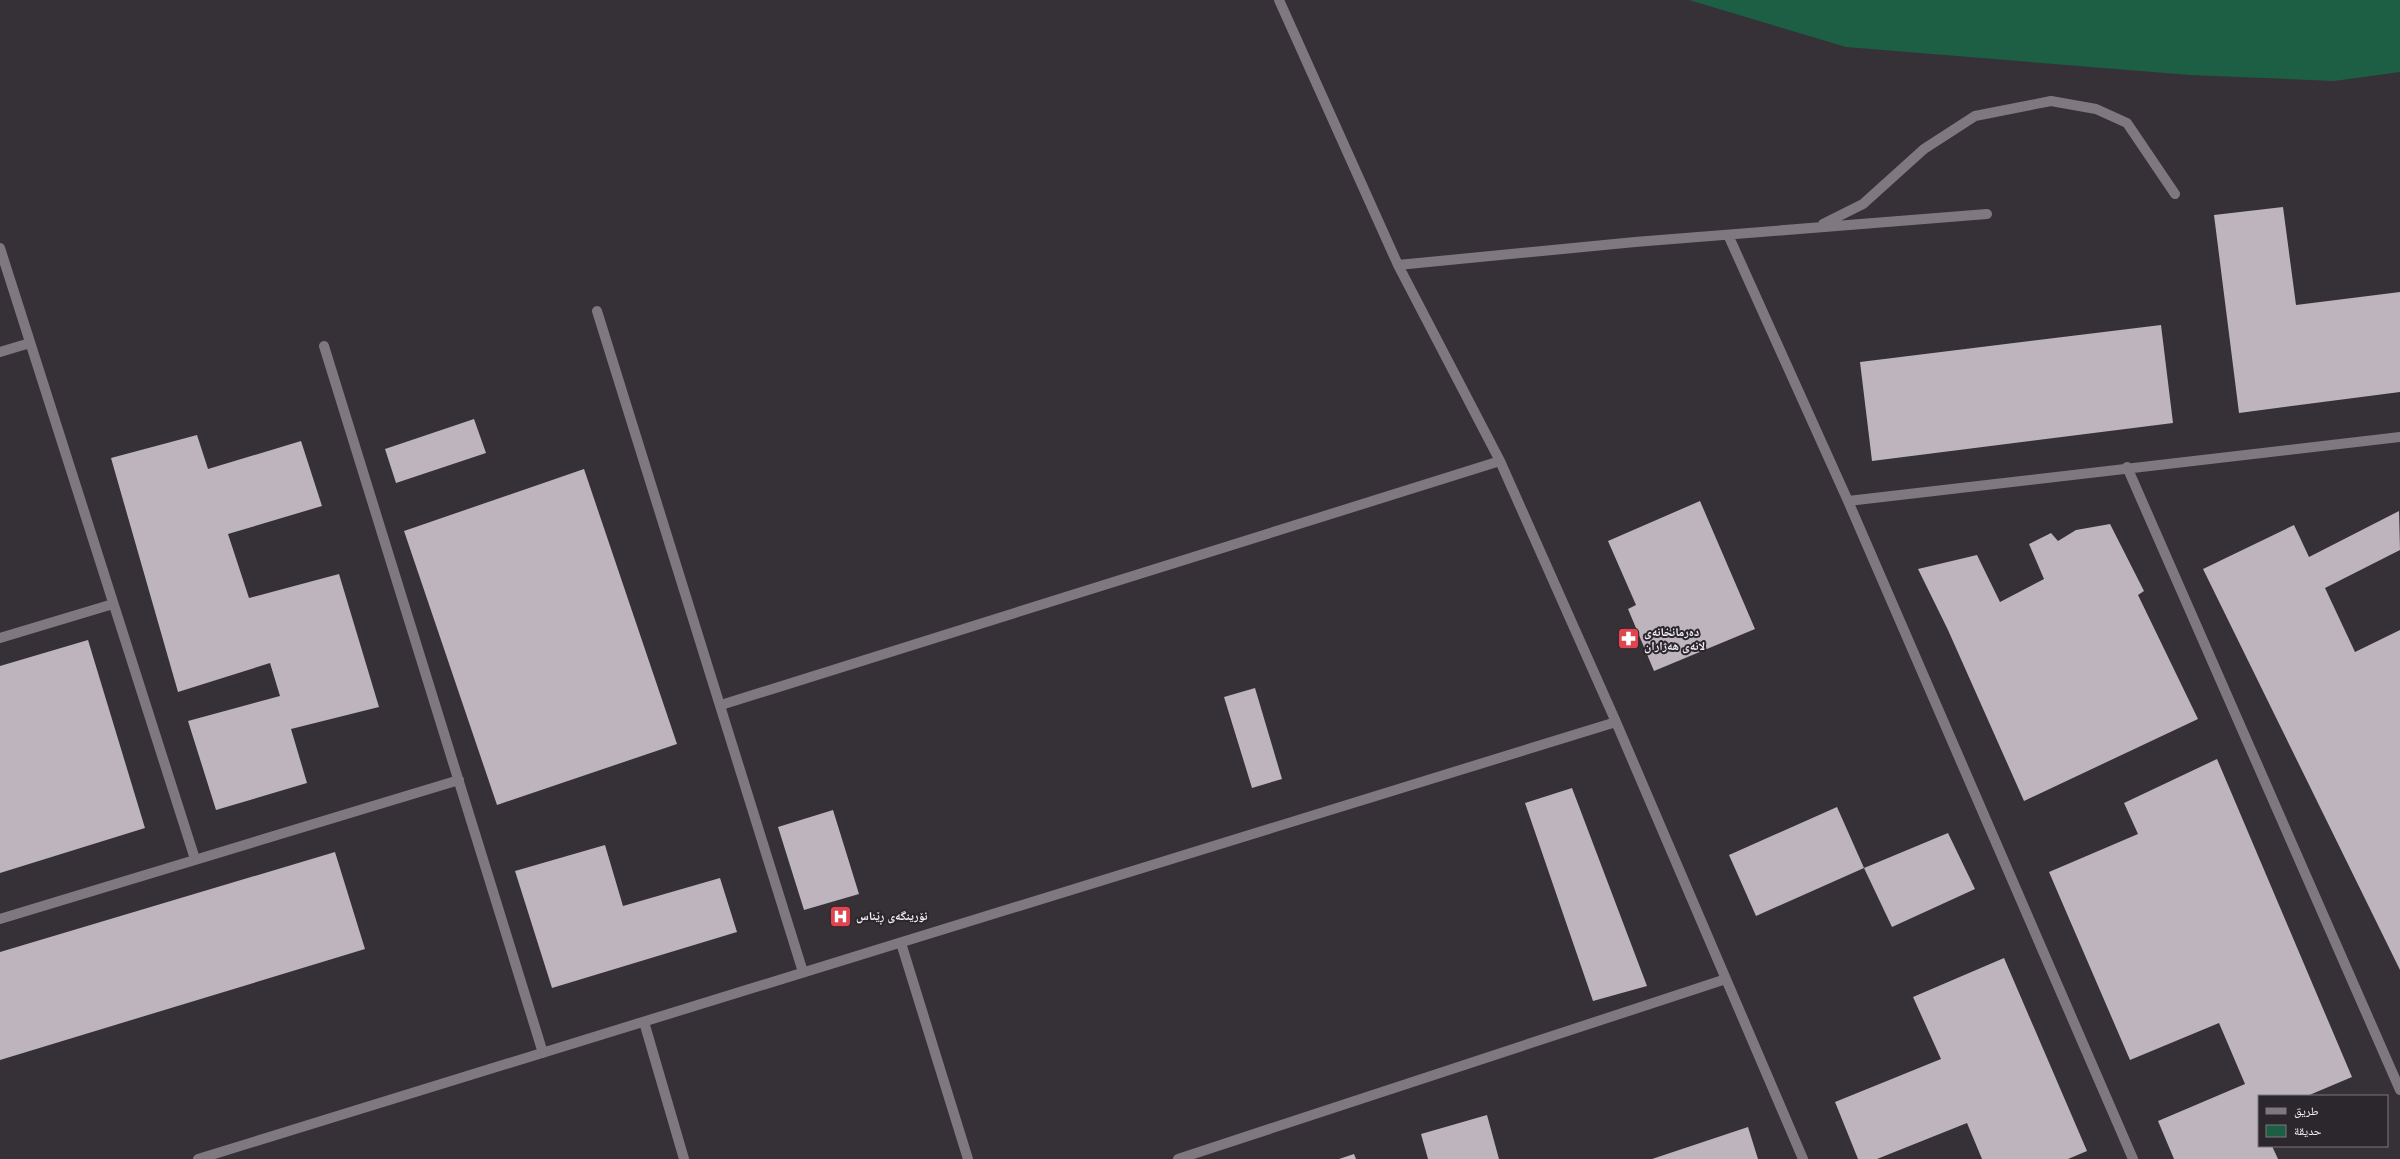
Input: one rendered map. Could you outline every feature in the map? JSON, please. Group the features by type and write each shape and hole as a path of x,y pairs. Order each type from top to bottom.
{"street":[{"path":"1279,0 1398,265 1500,461 1616,722 1803,1159"},
{"path":"1818,227 1863,204 1924,149 1975,116 2051,101 2096,109 2127,123 2175,194"},
{"path":"1398,265 1635,242 1729,237 1818,227 1987,214"},
{"path":"1729,237 1848,501 2133,1159"},
{"path":"0,248 194,859"},
{"path":"597,312 721,705 803,972"},
{"path":"0,352 30,343"},
{"path":"324,346 543,1053"},
{"path":"1848,501 2127,467 2400,437"},
{"path":"721,705 1500,461"},
{"path":"2127,467 2400,1090"},
{"path":"0,638 113,604"},
{"path":"198,1159 1616,722"},
{"path":"0,919 459,780"},
{"path":"901,943 968,1159"},
{"path":"1178,1159 1726,979"},
{"path":"644,1022 684,1159"}],"green space":[{"path":"1689,0 2400,0 2400,72 2334,81 2190,75 1846,47"}],"building":[{"path":"2283,207 2296,305 2400,292 2400,392 2239,413 2214,215"},
{"path":"2161,325 2173,423 1872,461 1860,362"},
{"path":"474,419 486,453 396,483 385,449"},
{"path":"197,435 208,469 301,441 322,506 228,534 249,598 339,574 379,707 291,729 307,783 216,810 188,721 280,696 270,663 178,692 111,458"},
{"path":"584,469 677,744 497,805 404,531"},
{"path":"1700,501 1755,629 1654,671 1628,609 1636,605 1608,541"},
{"path":"2399,511 2400,550 2325,588 2355,652 2400,630 2400,970 2203,569 2294,525 2309,557"},
{"path":"2110,524 2144,591 2138,595 2198,719 2024,801 1948,630 1918,569 1977,555 2000,602 2044,579 2029,544 2051,533 2058,541 2076,530"},
{"path":"88,640 145,828 0,873 0,666"},
{"path":"1255,688 1282,779 1252,788 1224,697"},
{"path":"2217,759 2352,1077 2309,1095 2258,1095 2258,1147 2272,1147 2278,1159 2174,1159 2158,1121 2245,1084 2219,1023 2130,1060 2049,872 2138,834 2124,803"},
{"path":"1572,788 1647,986 1593,1001 1525,803"},
{"path":"1837,807 1864,868 1756,916 1729,855"},
{"path":"833,810 859,894 804,910 778,827"},
{"path":"1948,833 1975,889 1892,927 1864,868"},
{"path":"605,845 623,906 720,878 737,932 552,988 515,871"},
{"path":"335,852 365,949 0,1060 0,952"},
{"path":"2004,958 2087,1151 2068,1159 1982,1159 1967,1123 1877,1159 1858,1159 1835,1102 1941,1059 1913,997"},
{"path":"1487,1115 1499,1159 1428,1159 1421,1134"},
{"path":"1748,1127 1758,1159 1652,1159"},
{"path":"1354,1154 1356,1159 1339,1159"}],"place":[{"name":"دەرمانخانەی لانەی هەژاران","path":"1629,639"},
{"name":"نۆرینگەی ڕێناس","path":"841,916"}]}
